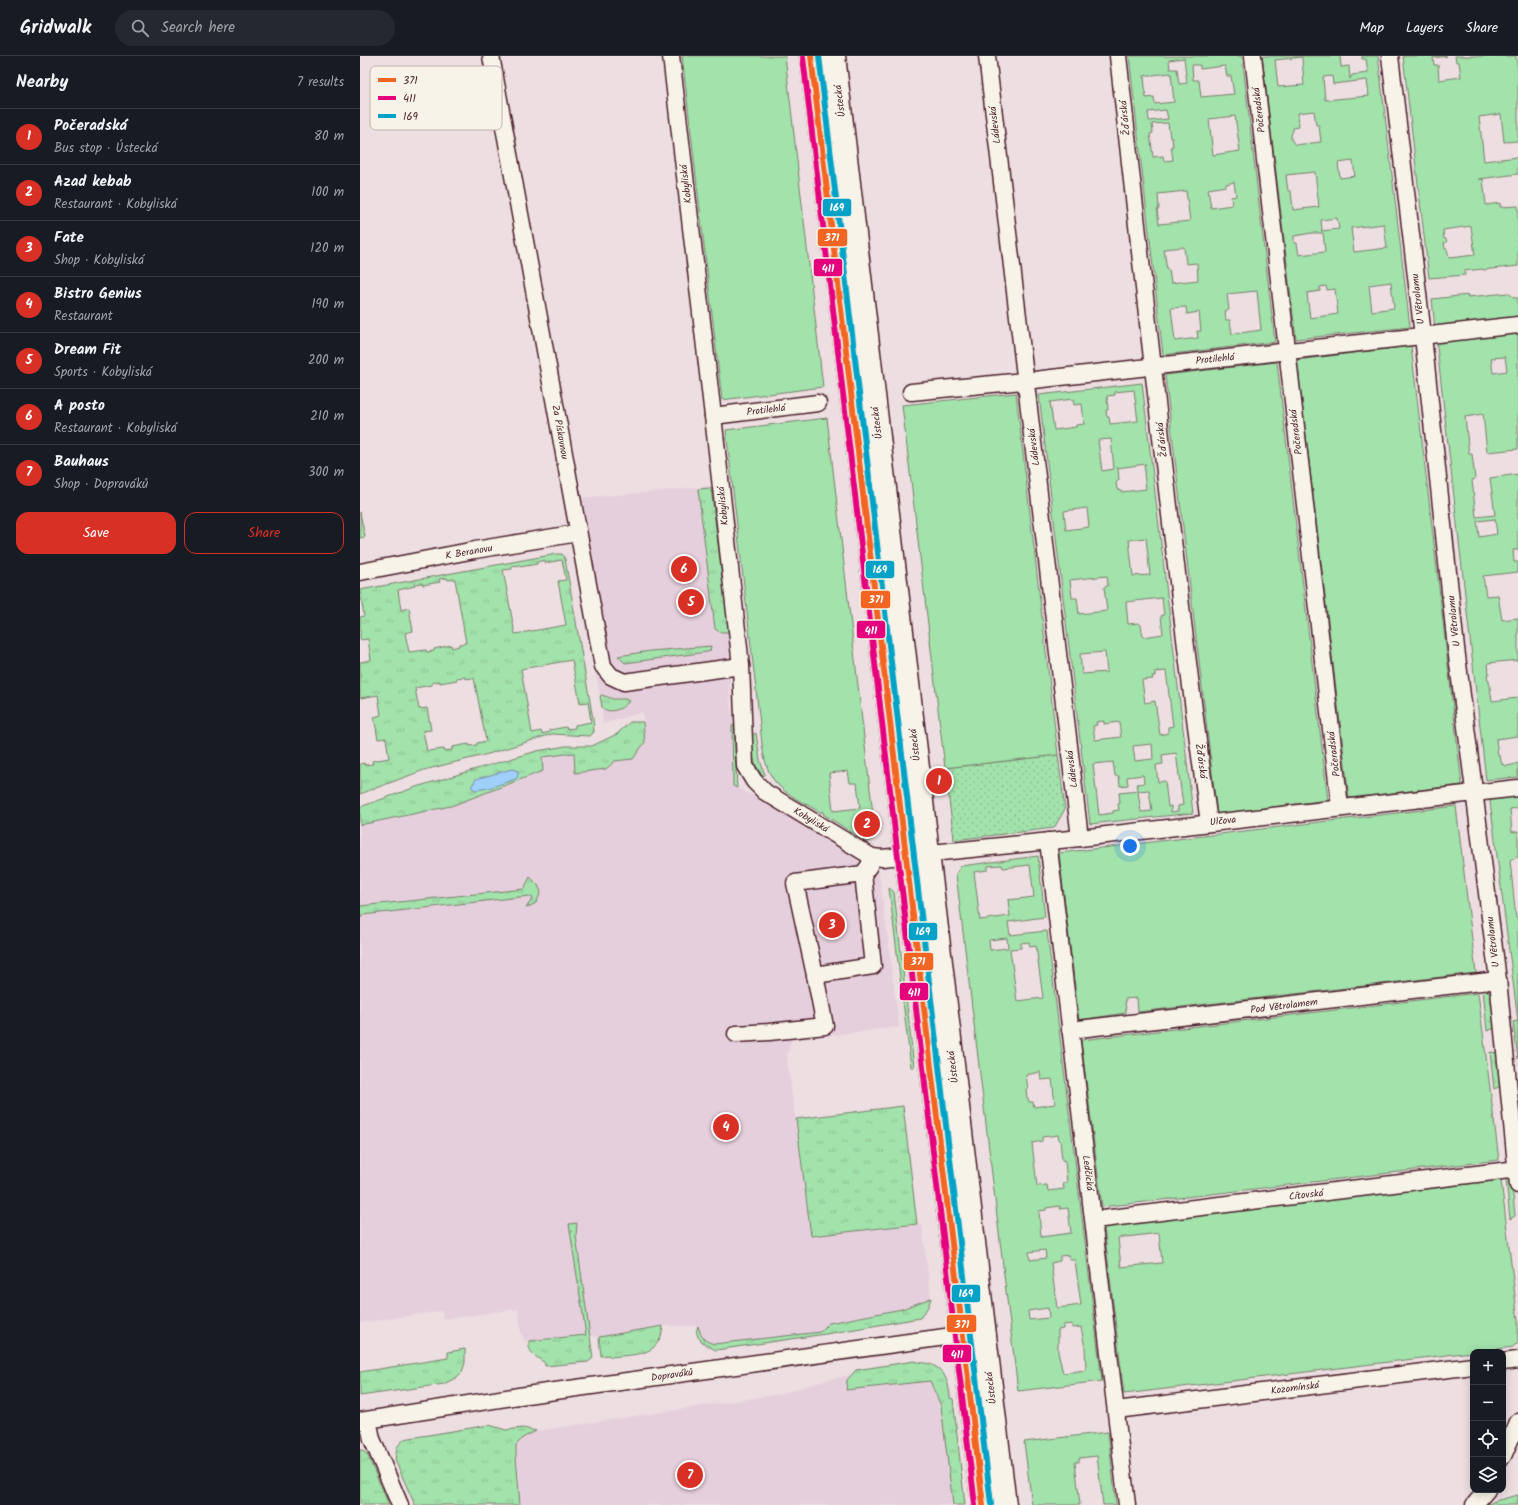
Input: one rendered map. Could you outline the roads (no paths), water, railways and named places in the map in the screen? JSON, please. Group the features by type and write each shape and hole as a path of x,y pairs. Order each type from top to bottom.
{"main road":[{"path":"811,56 983,1505"},
{"name":"Ústecká","path":"834,56 1005,1505"}],"street":[{"name":"Za Pískovnou","path":"491,56 493,66"},
{"name":"Kobyliská","path":"671,56 741,666 745,766 754,781 765,792 872,857"},
{"name":"Ládevská","path":"987,56 1080,838"},
{"name":"Žďárská","path":"1118,56 1153,366 1195,720 1209,823"},
{"name":"Počeradská","path":"1252,56 1340,808"},
{"name":"U Větrolamu","path":"1390,56 1423,336 1456,640 1498,980 1518,1185"},
{"name":"Za Pískovnou","path":"502,116 603,666 611,676 624,682 741,666"},
{"name":"Protilehlá","path":"911,392 1026,381 1518,325"},
{"name":"Protilehlá","path":"713,416 818,404"},
{"name":"K Beranovu","path":"360,572 475,550 578,533"},
{"name":"Ulčova","path":"905,855 1080,838 1518,788"},
{"name":"Ledčická","path":"1048,841 1128,1505"},
{"path":"815,974 873,966 863,874 869,866 872,857 882,858 905,855"},
{"path":"736,1034 825,1026 795,883 863,874"},
{"name":"Pod Větrolamem","path":"1070,1030 1498,980"},
{"name":"Cítovská","path":"1094,1220 1517,1169"},
{"name":"Dopraváků","path":"364,1420 519,1396 985,1332"},
{"path":"1506,1362 1518,1360"},
{"name":"Kozomínská","path":"1116,1410 1470,1366"},
{"path":"364,1420 400,1505"},
{"path":"1506,1449 1518,1422"},
{"path":"1474,1505 1484,1493"}],"water":[{"path":"512,769 518,771 518,776 516,779 489,788 475,790 471,787 476,779"}],"place":[{"name":"A posto","path":"684,569"},
{"name":"Dream Fit","path":"691,602"},
{"name":"Počeradská","path":"939,781"},
{"name":"Azad kebab","path":"867,824"},
{"name":"Fate","path":"832,925"},
{"name":"Bistro Genius","path":"726,1127"},
{"name":"Bauhaus","path":"690,1475"}]}
